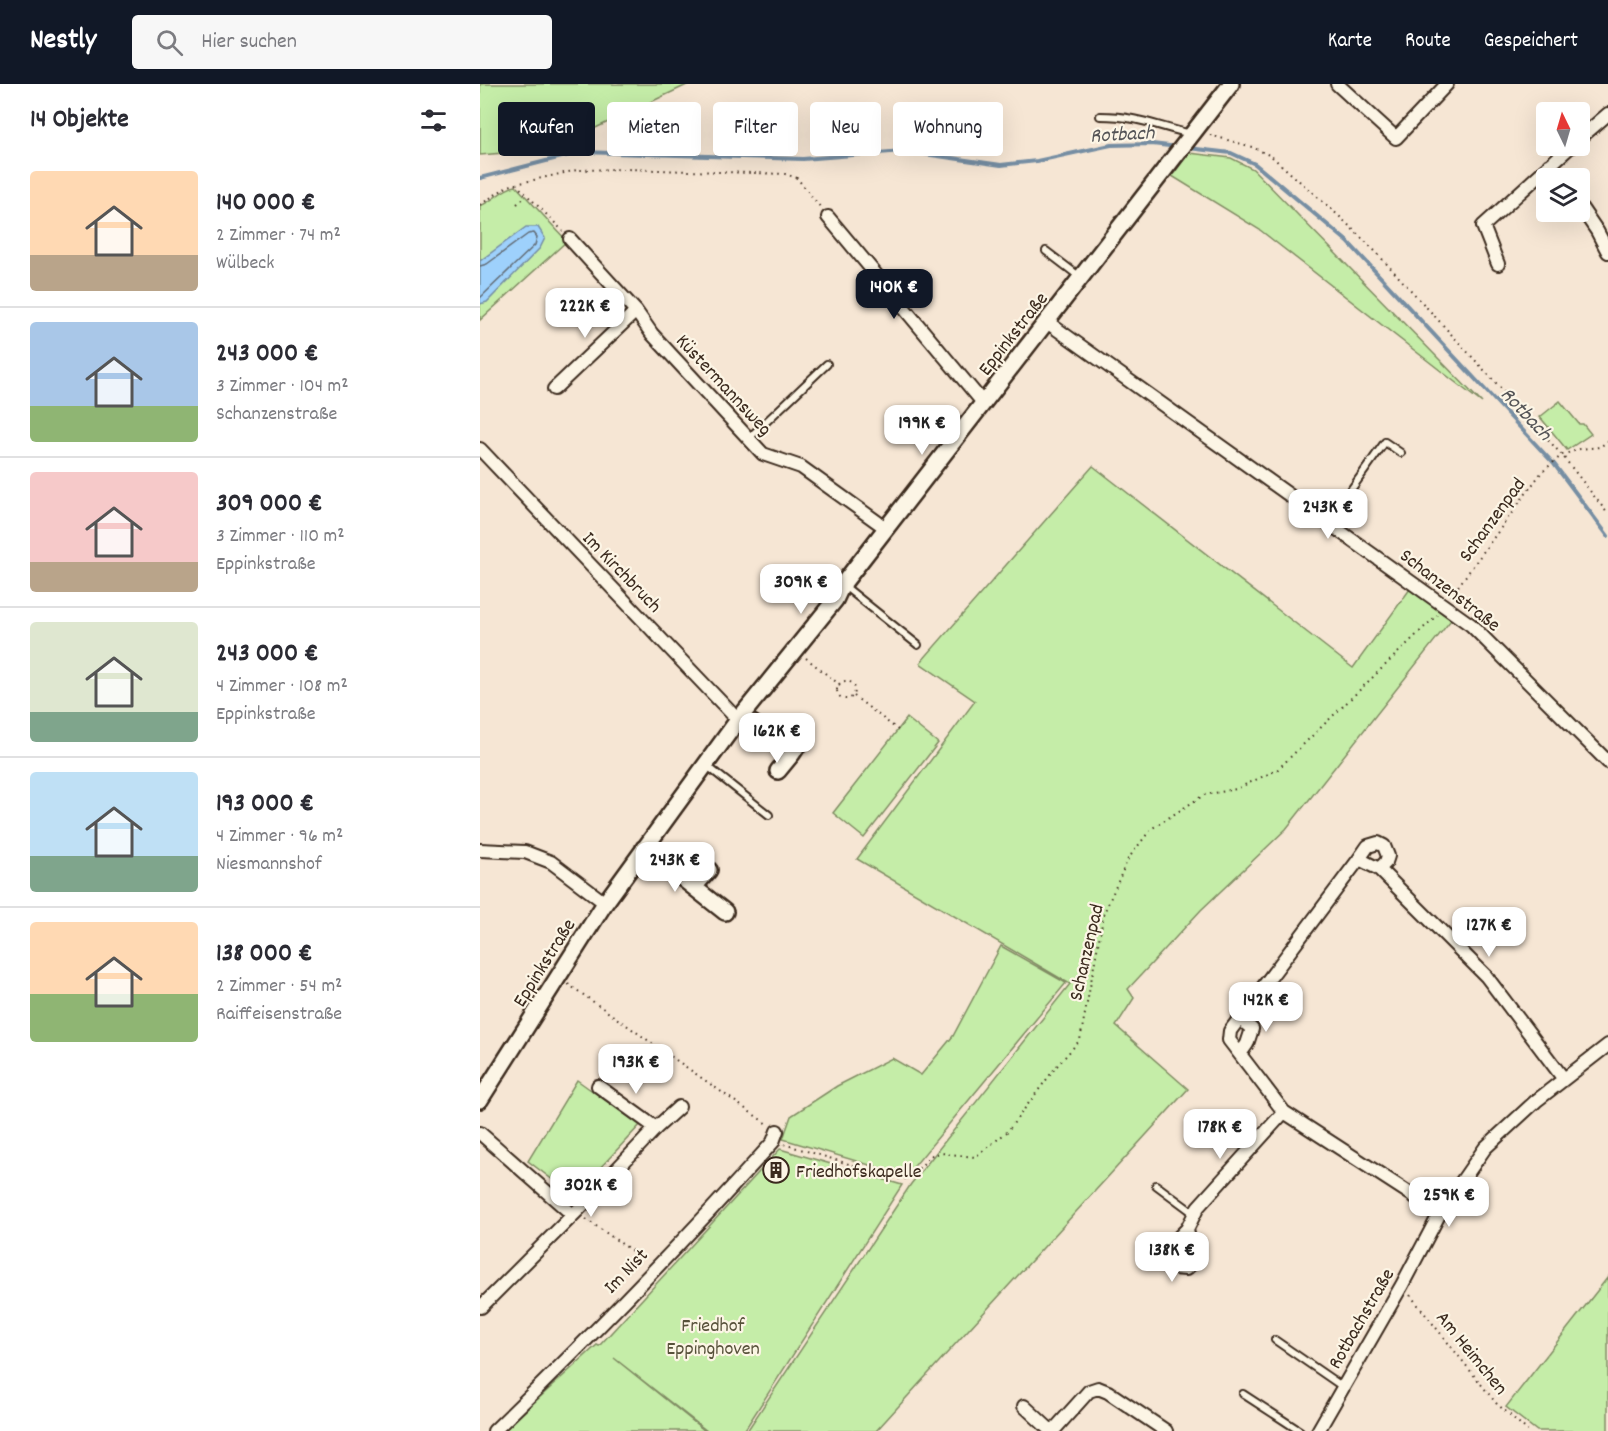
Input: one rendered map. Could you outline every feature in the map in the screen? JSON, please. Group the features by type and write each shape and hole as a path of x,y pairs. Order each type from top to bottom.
{"street":[{"name":"Eppinkstraße","path":"480,1100 605,903 738,720 835,600 842,585 1231,84"},
{"path":"1337,84 1396,138 1446,84"},
{"path":"1590,129 1608,114"},
{"path":"1498,264 1483,226 1559,156"},
{"path":"828,217 984,404"},
{"path":"1590,221 1608,252"},
{"name":"Küstermannsweg","path":"570,239 636,311 652,334 763,454 801,467 887,529"},
{"path":"555,389 636,311"},
{"name":"Schanzenstraße","path":"1047,322 1471,624 1608,762"},
{"name":"Im Kirchbruch","path":"480,449 738,720"},
{"path":"738,720 752,723 792,754"},
{"path":"778,771 803,737"},
{"path":"1379,870 1388,856 1386,849 1381,844 1375,843 1368,846 1239,1018 1230,1031 1229,1040 1284,1112 1440,1213"},
{"path":"644,848 726,912"},
{"path":"480,850 525,852 551,862 605,903"},
{"path":"1359,859 1379,870 1486,976 1563,1078"},
{"path":"694,887 709,870"},
{"path":"1239,1018 1252,1029 1248,1044 1240,1054"},
{"name":"Rotbachstraße","path":"1318,1431 1402,1285 1440,1213 1485,1148 1563,1078 1608,1045"},
{"path":"598,1086 656,1128"},
{"path":"482,1307 679,1107"},
{"path":"1187,1229 1198,1207 1284,1112"},
{"path":"480,1133 575,1213"},
{"name":"Im Nist","path":"494,1431 725,1195 775,1136"},
{"path":"1024,1406 1052,1431 1089,1391 1098,1388 1108,1392 1166,1431"}],"lane":[{"path":"1100,116 1142,119 1193,132"},
{"path":"1046,251 1081,278"},
{"path":"749,438 827,364"},
{"path":"1328,522 1385,442 1401,453"},
{"path":"842,585 918,645"},
{"path":"706,764 769,815"},
{"path":"1156,1185 1195,1214"},
{"path":"1275,1340 1343,1387"},
{"path":"1243,1394 1300,1431"}],"path":[{"path":"1193,132 1252,147 1271,156 1339,216 1374,249 1562,455 1608,514"},
{"path":"480,205 507,186 577,170 626,169 786,174 797,178 828,217"},
{"path":"516,184 570,239"},
{"path":"517,204 527,195"},
{"path":"1562,455 1580,449 1600,447 1608,441"},
{"name":"Schanzenpad","path":"558,978 775,1136 897,1179 908,1179 932,1155 941,1153 975,1158 1007,1132 1056,1067 1080,1040 1104,913 1128,859 1151,828 1204,795 1236,789 1277,770 1439,613 1541,473 1562,455"},
{"path":"794,649 840,685"},
{"path":"845,682 852,683 855,690 854,696 849,699 842,698 838,694 840,685 845,682"},
{"path":"854,696 898,730"},
{"path":"575,1213 655,1267"},
{"name":"Am Heimchen","path":"1402,1285 1496,1403 1528,1431"}],"green space":[{"path":"480,84 689,84 651,102 607,102 607,123 595,128 595,102 498,102 498,153 480,155"},
{"path":"1189,153 1231,158 1253,169 1482,403 1260,230 1172,176"},
{"path":"516,186 567,241 480,320 480,206 506,189"},
{"path":"1560,401 1579,424 1583,424 1591,434 1567,450 1540,417"},
{"path":"1093,466 1353,668 1410,589 1451,620 1286,829 1201,910 1128,989 1134,998 1116,1026 1188,1089 876,1431 747,1431 911,1184 1070,984 857,859 975,701 920,663"},
{"path":"907,718 938,743 864,838 833,813"},
{"path":"1001,946 1066,983 906,1176 783,1139 791,1116 837,1086 892,1058 921,1075 953,1036"},
{"path":"577,1080 640,1125 574,1196 528,1161"},
{"name":"Friedhof Eppinghoven","path":"780,1149 902,1185 744,1431 707,1431 614,1358 705,1431 503,1431 597,1345 599,1346"},
{"path":"1608,1277 1608,1431 1537,1431 1506,1407"}],"water":[{"path":"526,227 538,227 545,238 540,248 487,302 480,304 480,261"}],"waterway":[{"name":"Rotbach","path":"480,178 581,152 803,159 903,151 1001,165 1037,161 1111,145 1152,144 1178,147"},
{"name":"Rotbach","path":"1188,148 1231,153 1255,164 1348,242 1554,464 1608,536"}],"place":[{"name":"Friedhofskapelle","path":"776,1170"}]}
